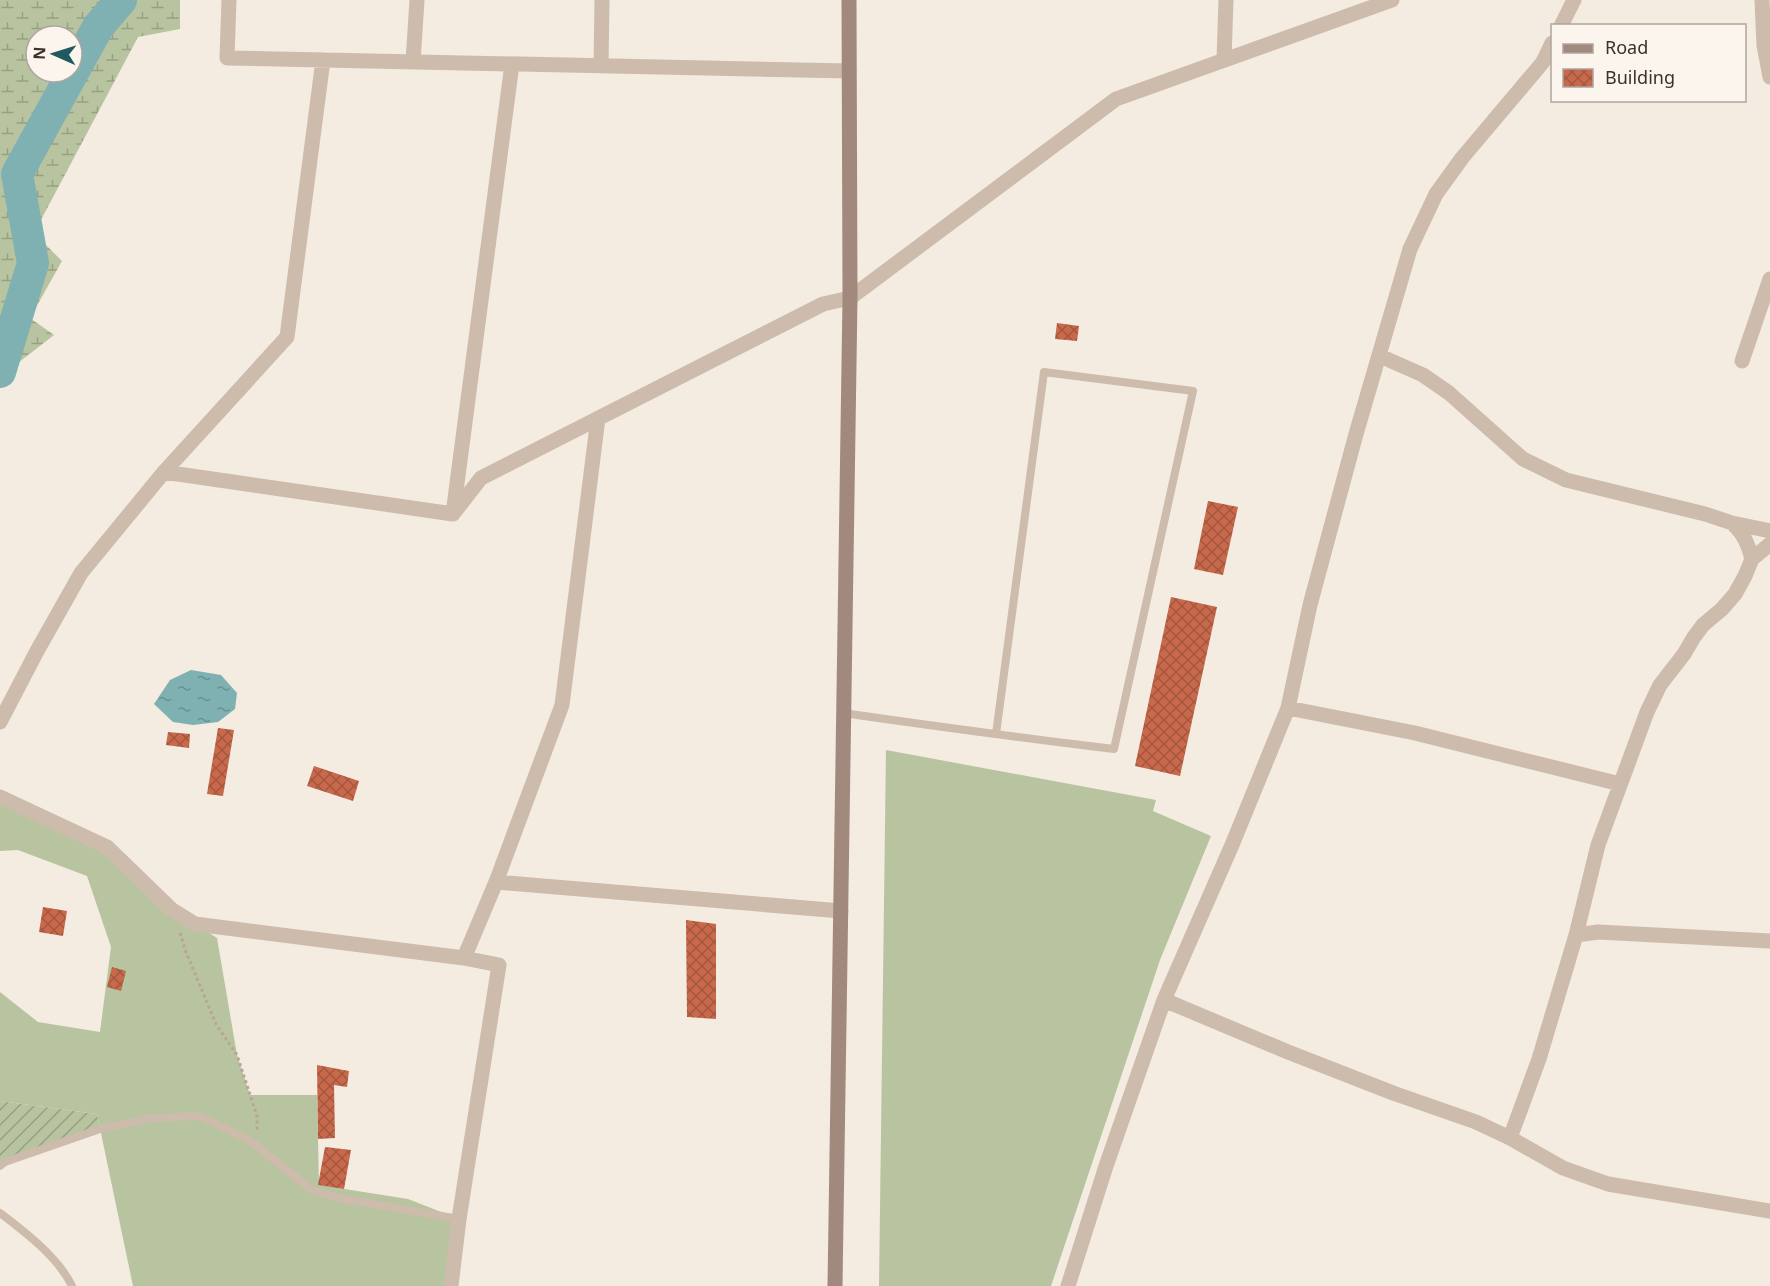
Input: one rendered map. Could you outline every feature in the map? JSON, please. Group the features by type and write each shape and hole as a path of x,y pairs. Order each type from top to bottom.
{"street":[{"path":"229,0 227,58 849,71"},
{"path":"413,62 417,0"},
{"path":"601,66 602,0"},
{"path":"835,1286 850,298 849,0"},
{"path":"1224,60 1226,0"},
{"path":"453,514 482,478 823,304 850,298 1116,99 1392,0"},
{"path":"1562,24 1574,0"},
{"path":"1762,0 1764,45 1770,77"},
{"path":"1068,1286 1106,1166 1164,1000 1232,845 1288,708 1310,605 1410,249 1436,194 1462,158 1543,62 1551,45"},
{"path":"0,722 81,573 164,472 287,337 323,60"},
{"path":"453,514 512,64"},
{"path":"1742,361 1770,279"},
{"path":"1380,356 1423,375 1449,393 1523,459 1566,480 1770,531"},
{"path":"464,958 496,882 561,705 598,418"},
{"path":"164,472 453,514"},
{"path":"1732,523 1747,541 1752,559"},
{"path":"1510,1138 1539,1059 1576,935 1598,845 1647,712 1660,686 1703,625 1735,594 1752,559 1770,544"},
{"path":"1288,708 1414,733 1620,784"},
{"path":"0,797 107,847 171,909 195,924 464,958 499,965 459,1219 451,1286"},
{"path":"496,882 840,911"},
{"path":"1576,935 1598,932 1770,941"},
{"path":"1164,1000 1288,1052 1476,1122 1563,1168 1608,1184 1770,1211"}],"lane":[{"path":"843,713 996,734 1114,749 1193,391 1044,372 996,734"},
{"path":"0,1166 5,1162 100,1129 152,1118 200,1116 249,1140 312,1191 459,1219"},
{"path":"0,1213 30,1236 52,1259 72,1286"}],"path":[{"path":"171,909 216,1024 237,1055 257,1116 257,1129 249,1140"}],"green space":[{"path":"0,0 180,0 180,29 138,37 34,233 62,261 30,318 54,335 0,377"},
{"path":"886,750 1156,800 1153,811 1211,836 1160,960 1051,1286 879,1286"},
{"path":"0,799 107,847 195,924 217,938 237,1055 250,1095 317,1095 319,1185 408,1199 459,1219 451,1286 133,1286 97,1114 0,1101 0,992 38,1022 100,1032 111,947 87,876 18,850 0,851"},
{"path":"0,1101 97,1114 100,1129 0,1166"}],"water":[{"path":"191,670 221,675 237,693 235,709 218,722 193,725 173,722 154,704 170,680"}],"building":[{"path":"1057,323 1079,326 1077,341 1055,339"},
{"path":"1208,501 1238,507 1223,575 1194,569"},
{"path":"1171,597 1217,607 1180,776 1135,766"},
{"path":"218,728 234,730 223,796 207,794"},
{"path":"168,732 190,734 189,748 166,745"},
{"path":"314,766 359,781 353,801 307,786"},
{"path":"43,907 67,911 63,936 39,932"},
{"path":"686,920 716,924 716,1019 687,1017"},
{"path":"112,967 126,971 121,991 107,987"},
{"path":"317,1065 349,1071 347,1087 334,1085 335,1138 318,1139"},
{"path":"325,1147 351,1150 344,1189 318,1185"}],"waterway":[{"path":"0,372 33,263 17,174 98,27 121,0"}]}
